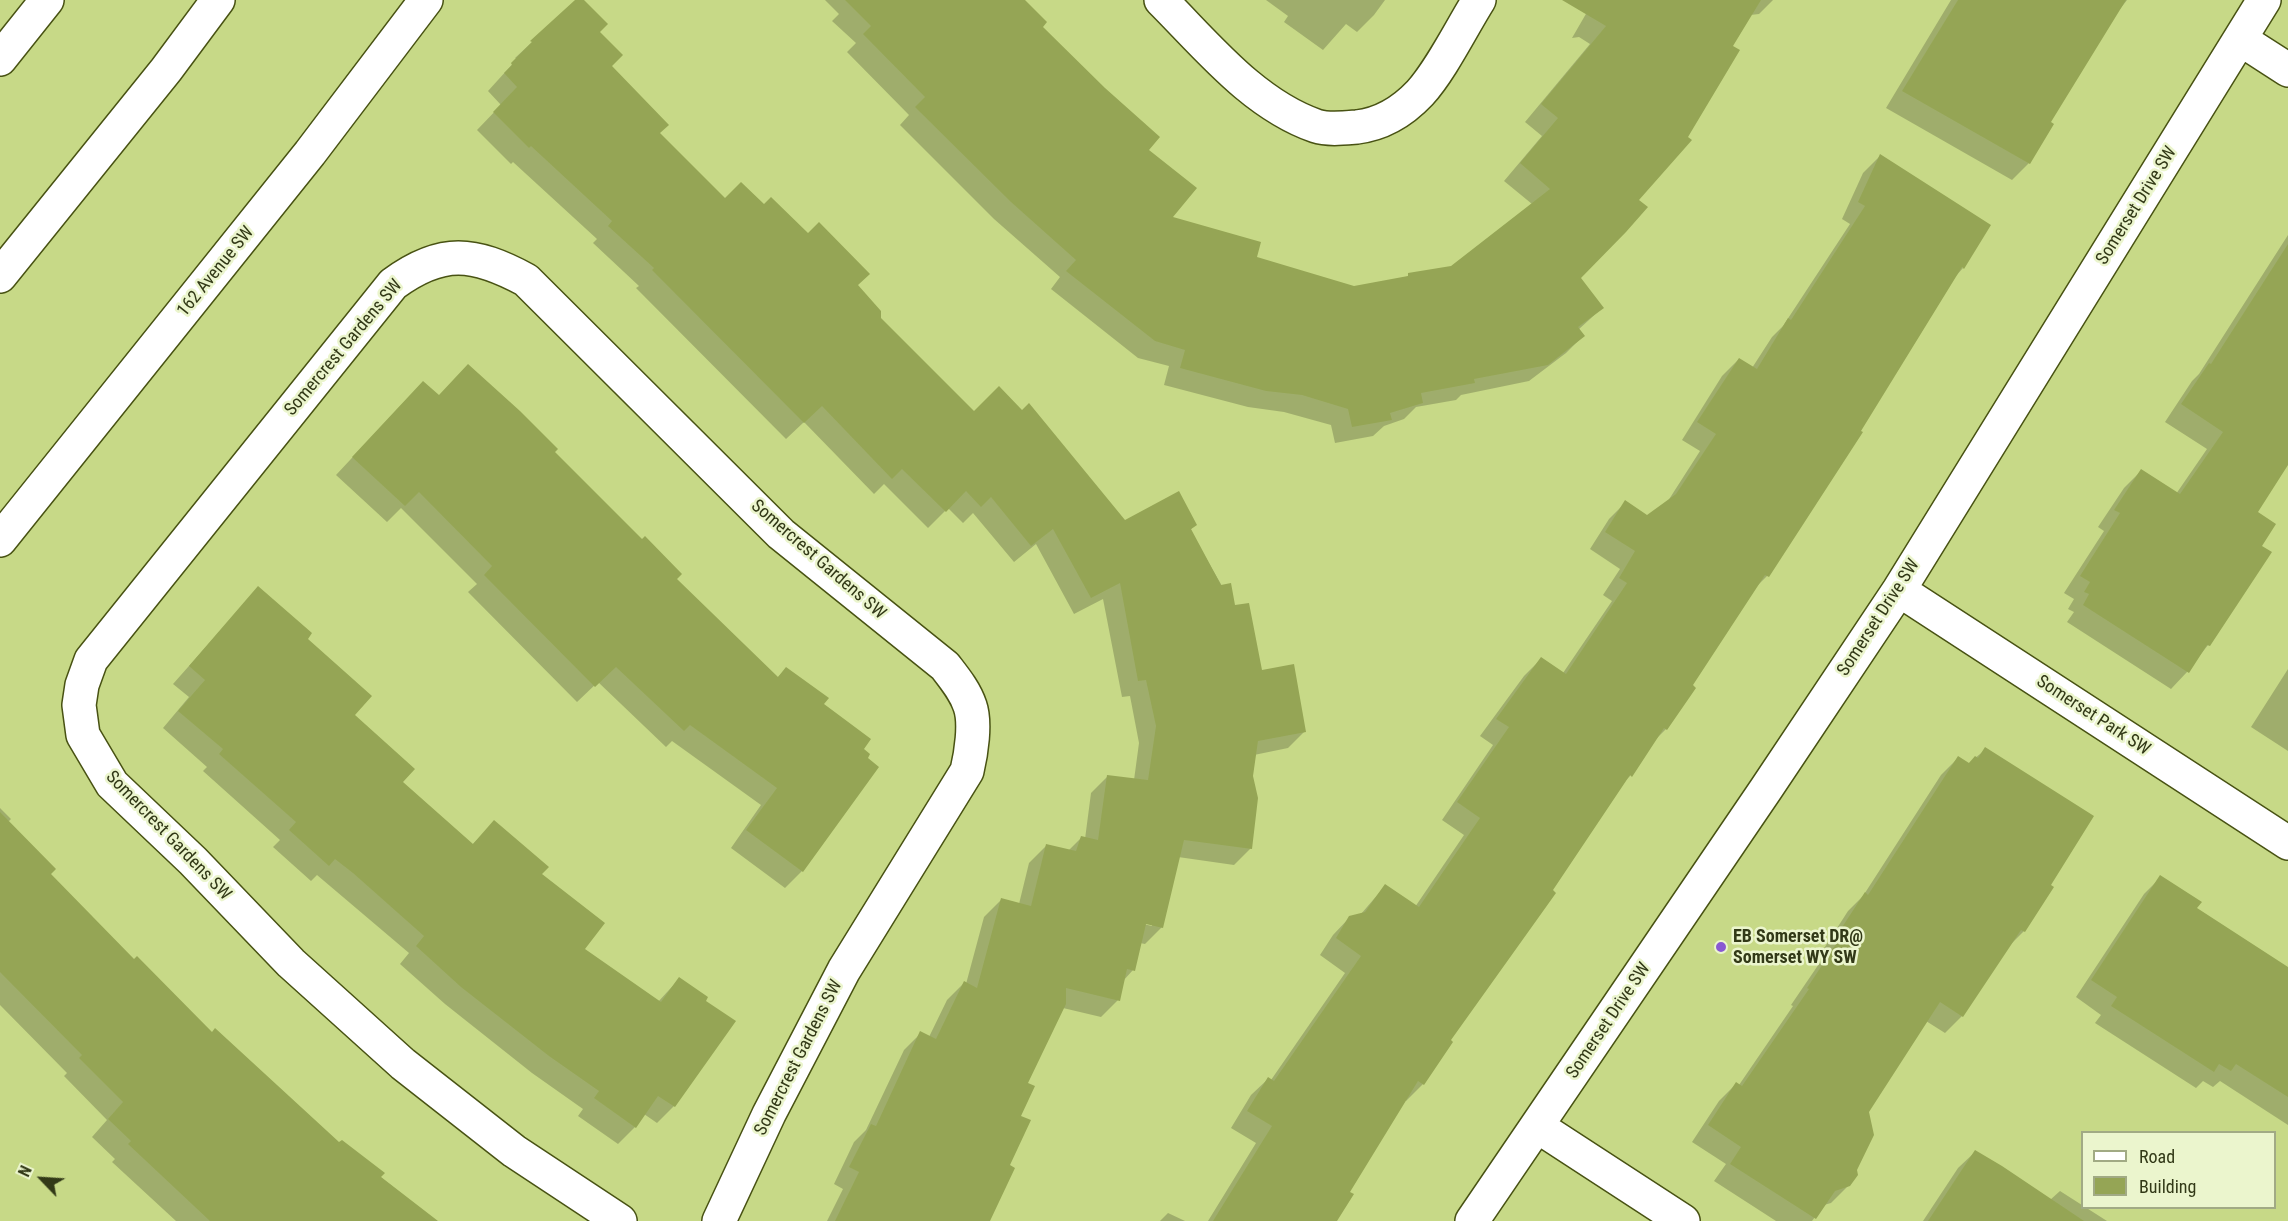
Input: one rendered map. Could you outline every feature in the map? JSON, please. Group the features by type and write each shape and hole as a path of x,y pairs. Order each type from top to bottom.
{"street":[{"path":"0,59 47,0"},
{"path":"0,276 166,70 218,0"},
{"name":"162 Avenue SW","path":"0,540 310,153 426,0"},
{"path":"1161,0 1239,78 1284,110 1318,126 1347,128 1375,124 1405,108 1432,78 1479,0"},
{"name":"Somerset Drive SW","path":"1472,1221 1899,590 2264,0"},
{"path":"2240,39 2288,70"},
{"name":"Somercrest Gardens SW","path":"620,1221 514,1151 403,1064 291,963 193,861 112,784 83,735 79,705 82,686 91,660 393,284 414,269 431,262 461,256 502,267 526,280 781,534 945,666 961,686 971,708 972,752 968,771 844,970 769,1114 719,1221"},
{"name":"Somerset Park SW","path":"1899,590 2288,843"},
{"path":"1537,1126 1683,1221"}],"building":[{"path":"575,0 584,0 608,24 600,32 623,55 612,66 669,125 660,133 725,198 741,182 764,204 771,197 808,233 819,222 870,274 858,285 881,311 881,318 974,411 999,386 1022,410 1029,403 1125,520 1179,491 1197,525 1191,529 1221,585 1231,583 1235,605 1249,603 1262,670 1294,664 1306,732 1258,741 1253,776 1258,798 1252,849 1184,840 1163,928 1146,924 1135,971 1127,969 1120,1001 1066,988 1066,1004 1028,1083 1035,1086 1021,1116 1031,1120 1010,1165 1015,1168 990,1221 835,1221 859,1172 849,1167 871,1124 876,1126 920,1031 936,1039 964,981 977,988 1001,898 1031,906 1046,844 1076,851 1081,836 1098,840 1107,775 1148,780 1156,726 1146,680 1138,681 1120,583 1091,598 1053,529 1031,546 991,497 981,507 966,491 946,512 902,469 892,479 822,406 804,423 652,270 654,268 608,226 612,221 531,146 529,148 493,112 517,87 504,73 512,65 511,63 532,42 530,41"},
{"path":"845,0 1025,0 1047,22 1043,27 1105,88 1160,137 1149,150 1197,188 1173,217 1261,242 1257,257 1354,286 1408,276 1408,273 1451,266 1550,189 1520,163 1558,118 1541,104 1606,26 1562,0 1761,0 1733,46 1740,50 1688,137 1692,140 1639,200 1648,207 1581,278 1604,308 1578,327 1585,336 1548,365 1474,379 1475,383 1421,393 1423,403 1390,413 1392,420 1352,427 1348,409 1302,395 1266,391 1180,368 1185,350 1155,341 1066,271 1076,260 1011,202 915,107 925,97 863,34 871,26"},
{"path":"1958,0 2126,0 2051,122 2054,124 2030,164 1902,91"},
{"path":"1880,154 1991,225 1964,269 1962,267 1861,431 1863,432 1769,577 1765,575 1693,685 1696,688 1667,730 1664,728 1632,777 1630,775 1553,890 1556,893 1451,1040 1453,1042 1424,1085 1418,1081 1350,1192 1354,1194 1337,1221 1213,1221 1272,1126 1247,1111 1268,1077 1274,1081 1361,956 1336,938 1349,916 1365,912 1385,884 1419,907 1480,818 1457,802 1509,727 1496,719 1541,657 1566,674 1627,583 1619,578 1635,551 1605,532 1625,500 1647,515 1676,494 1716,434 1697,422 1739,358 1757,369 1788,318 1791,320 1865,206 1858,202"},
{"path":"2288,244 2288,465 2258,512 2276,524 2262,546 2272,552 2210,646 2207,645 2189,673 2083,605 2089,594 2084,592 2090,582 2080,576 2120,513 2114,510 2141,469 2180,494 2223,432 2181,404 2209,363 2211,364"},
{"path":"468,364 558,449 555,452 642,539 645,536 682,574 677,579 778,677 786,667 829,698 824,704 871,739 864,749 870,754 868,758 879,767 803,872 746,830 777,788 690,725 684,731 616,667 595,687 484,575 492,566 419,492 405,506 352,457 423,381 439,395"},
{"path":"258,586 312,633 308,639 372,696 355,715 415,769 403,782 473,844 494,820 549,867 542,874 605,923 585,949 661,1002 679,977 708,997 706,1001 736,1021 675,1107 658,1096 636,1128 594,1098 599,1091 549,1056 461,987 416,946 424,936 353,873 335,859 329,866 289,830 296,822 219,754 223,749 178,711 205,680 189,666"},
{"path":"1985,747 2094,816 2051,885 2054,887 2025,932 2021,930 1963,1017 1940,1002 1869,1112 1874,1135 1857,1170 1858,1175 1850,1186 1835,1191 1816,1219 1730,1164 1741,1147 1708,1125 1736,1082 1742,1086 1809,989 1807,988 1840,938 1837,935 1865,892 1868,895 1958,756 1969,763 1975,756 1978,758"},
{"path":"0,812 56,869 51,874 134,959 137,956 212,1032 215,1028 339,1142 342,1140 385,1173 381,1177 438,1221 210,1221 128,1144 131,1141 108,1119 123,1102 79,1058 82,1055 0,972"},
{"path":"2160,875 2202,902 2197,908 2288,967 2288,1097 2236,1064 2231,1071 2219,1064 2214,1072 2111,1006 2117,997 2091,980"},
{"path":"1975,1150 2002,1166 2084,1221 1928,1221"}],"place":[{"name":"EB Somerset DR@ Somerset WY SW","path":"1721,947"}]}
